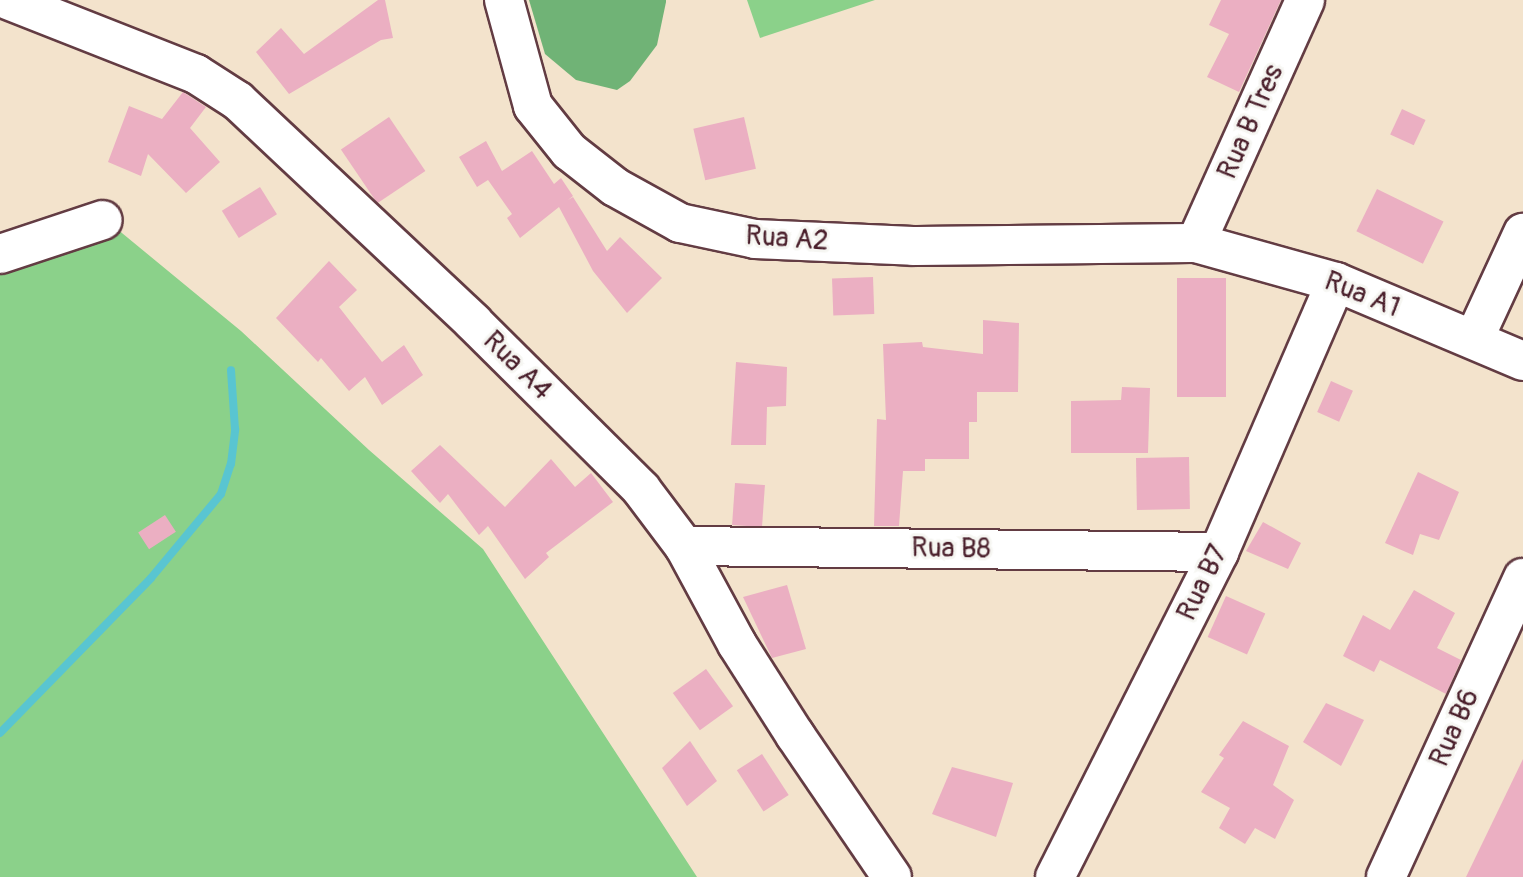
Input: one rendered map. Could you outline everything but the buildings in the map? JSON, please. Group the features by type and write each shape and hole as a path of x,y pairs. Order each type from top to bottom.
{"street":[{"name":"Rua A4","path":"8,0 196,74 238,101 473,322 641,489 684,546 745,657 892,877"},
{"name":"Rua A2","path":"504,0 533,106 569,151 615,187 680,223 755,239 881,245 1196,243"},
{"name":"Rua B Tres","path":"1196,243 1305,0"},
{"path":"0,254 103,220"},
{"path":"1474,339 1523,233"},
{"name":"Rua A1","path":"1196,243 1336,282 1523,361"},
{"name":"Rua B7","path":"1055,877 1219,552 1336,282"},
{"name":"Rua B8","path":"684,546 1219,552"},
{"name":"Rua B6","path":"1386,877 1523,578"}],"green space":[{"path":"529,0 666,2 657,45 630,81 617,90 576,80 545,54"},
{"path":"747,0 875,0 760,38"},
{"path":"111,224 241,331 369,450 483,549 697,877 0,877 0,262"}],"waterway":[{"path":"0,733 151,578 221,494 231,464 235,429 231,370"}]}
